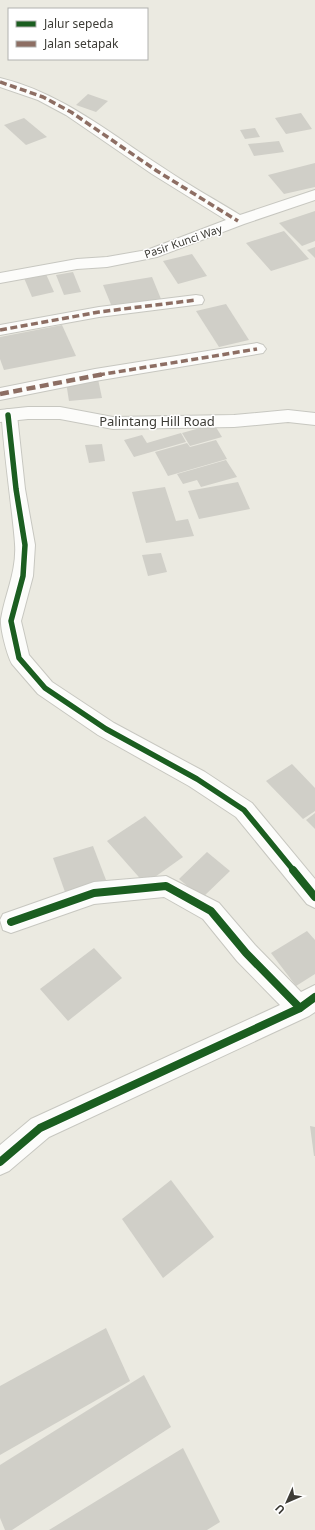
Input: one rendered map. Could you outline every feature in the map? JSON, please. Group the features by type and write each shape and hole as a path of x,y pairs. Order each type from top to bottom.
{"street":[{"path":"0,82 42,97 71,112 158,171 238,221"},
{"name":"Pasir Kunci Way","path":"0,278 77,264 108,262 151,254 238,221 315,195"},
{"path":"0,330 99,312 196,300"},
{"path":"0,394 109,372 257,349"},
{"name":"Palintang Hill Road","path":"4,416 60,413 113,423 234,421 288,416 315,419"},
{"path":"4,416 25,545 23,576 11,621 19,658 45,688 106,729 197,778 244,810 315,897"},
{"path":"0,1162 40,1128 308,1003 246,953 211,911 166,886 94,893 11,922"}],"building":[{"path":"88,94 108,101 96,112 76,105"},
{"path":"301,113 312,129 286,134 275,118"},
{"path":"24,118 47,137 26,145 4,125"},
{"path":"255,128 260,137 245,139 240,130"},
{"path":"279,141 284,152 254,156 248,144"},
{"path":"315,163 315,187 284,194 268,175"},
{"path":"315,211 315,241 302,246 279,223"},
{"path":"284,231 309,259 271,271 246,243"},
{"path":"315,247 315,258 307,250"},
{"path":"192,254 207,276 178,284 163,261"},
{"path":"73,272 81,292 64,295 56,275"},
{"path":"46,274 54,292 32,297 24,278"},
{"path":"152,277 161,299 112,307 103,285"},
{"path":"226,304 249,340 219,347 196,311"},
{"path":"62,325 76,356 4,370 0,359 0,337"},
{"path":"98,379 102,398 69,401 66,382"},
{"path":"214,424 222,437 190,446 182,433"},
{"path":"181,433 186,442 134,457 124,440 142,435 147,443"},
{"path":"216,440 227,459 168,476 155,452 187,443 190,447"},
{"path":"102,444 105,461 89,463 85,445"},
{"path":"226,460 237,477 201,487 197,480 183,484 177,474"},
{"path":"238,482 250,509 199,519 188,491"},
{"path":"165,487 176,521 188,519 194,536 146,543 132,492"},
{"path":"161,553 167,572 148,576 142,555"},
{"path":"292,764 315,788 315,811 303,819 266,781"},
{"path":"315,813 315,829 306,820"},
{"path":"145,816 183,857 145,884 107,841"},
{"path":"93,846 106,880 65,892 53,858"},
{"path":"207,852 230,871 202,898 179,879"},
{"path":"307,931 315,940 315,974 296,986 271,953"},
{"path":"94,948 122,978 68,1021 40,989"},
{"path":"310,1126 315,1127 315,1156 314,1156"},
{"path":"171,1180 214,1237 163,1278 122,1219"},
{"path":"106,1328 130,1381 0,1455 0,1386"},
{"path":"144,1375 171,1427 12,1530 5,1530 0,1518 0,1465"},
{"path":"183,1448 220,1522 207,1530 49,1530"}],"marked path":[{"path":"0,82 43,97 71,112 157,171 238,221"},
{"path":"0,330 99,312 196,300"},
{"path":"0,394 95,375 257,349"}],"cycle path":[{"path":"8,415 16,489 25,545 23,576 11,621 19,658 45,688 106,729 197,779 244,810 315,897"},
{"path":"11,922 94,893 166,886 211,911 246,953 300,1008"},
{"path":"0,1162 40,1128 300,1008 315,997"}]}
